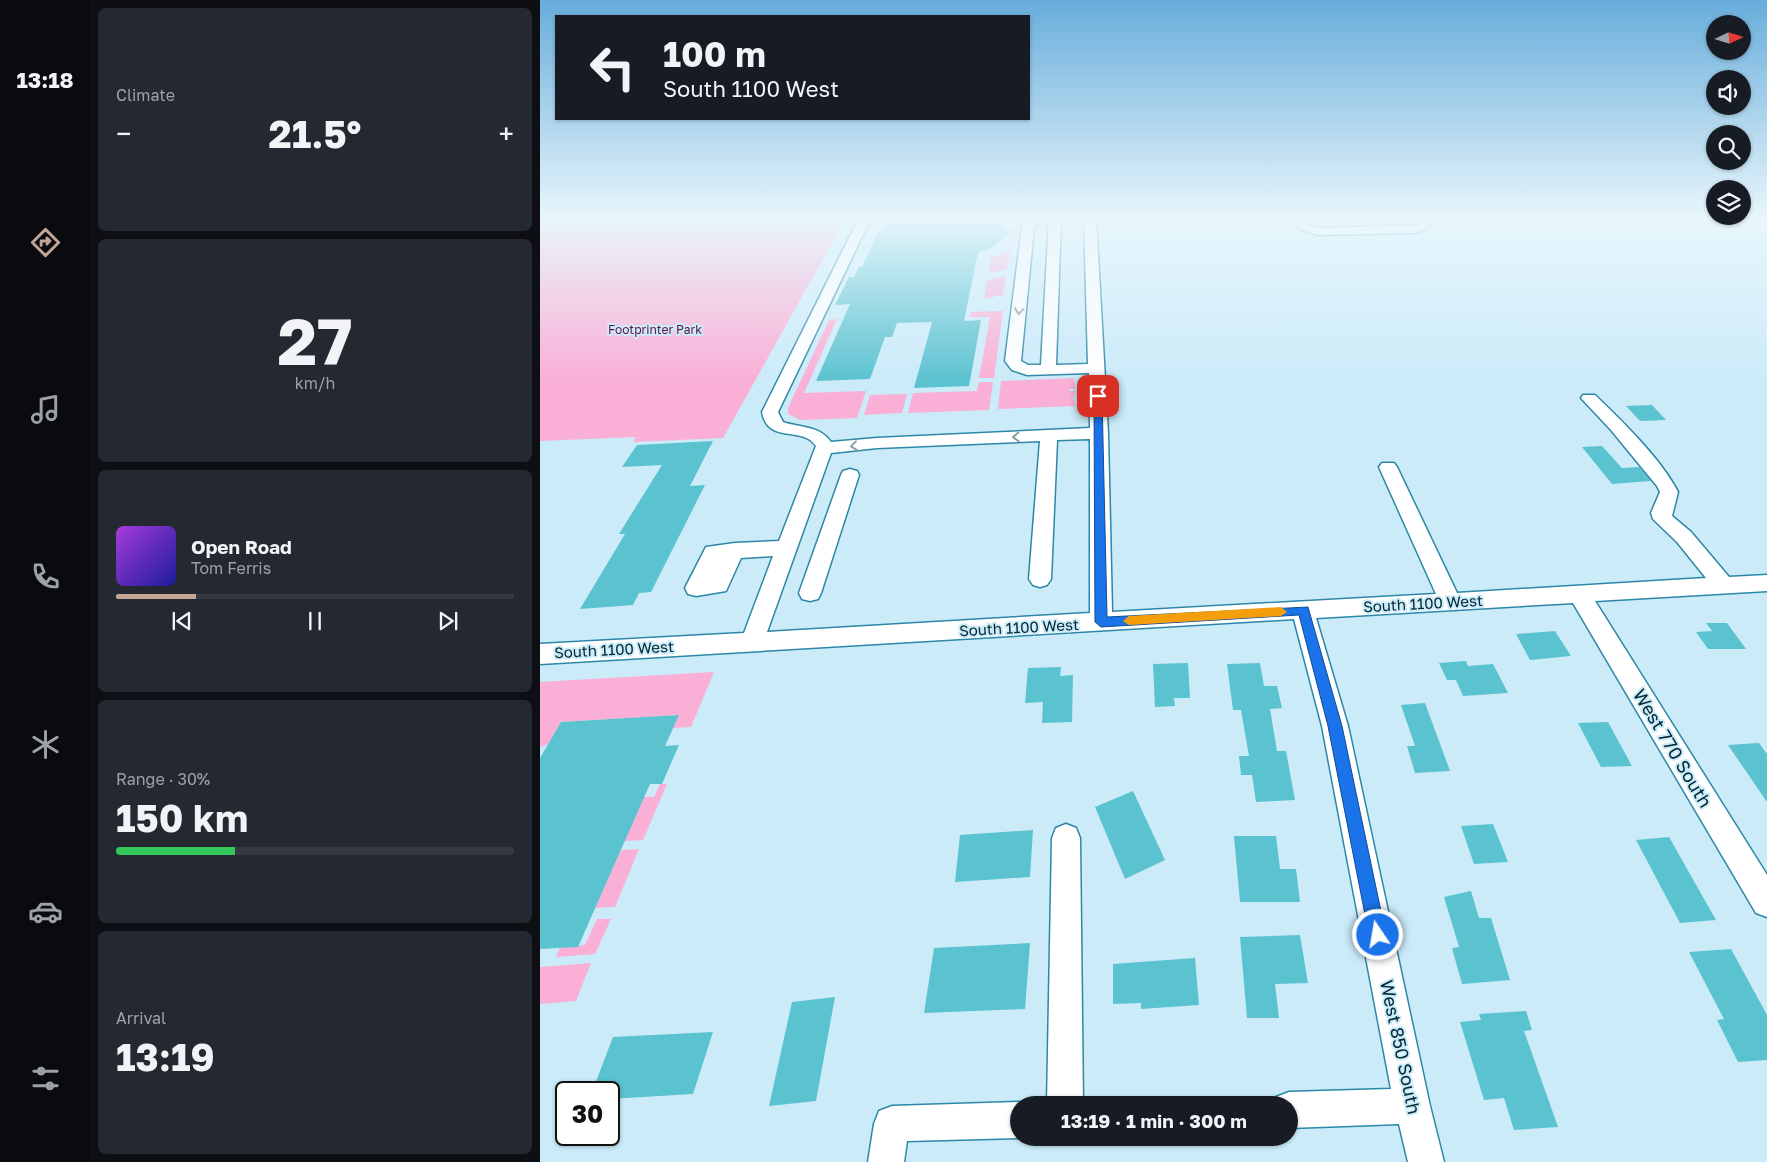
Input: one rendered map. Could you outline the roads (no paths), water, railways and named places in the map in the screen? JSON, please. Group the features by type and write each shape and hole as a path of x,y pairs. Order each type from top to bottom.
{"street":[{"path":"752,641 825,448 823,441 814,433 786,429 776,425 771,420 770,412 838,272"},
{"path":"1023,272 1013,361 1022,369 1097,368"},
{"path":"1048,370 1053,272"},
{"path":"1093,272 1100,433 1101,622"},
{"path":"1589,398 1617,426 1665,484 1669,492 1661,513 1663,519 1688,541 1723,585"},
{"path":"825,448 877,443 1100,433"},
{"path":"1040,579 1049,436"},
{"path":"1388,467 1450,601"},
{"path":"810,593 850,475"},
{"path":"801,511 838,510"},
{"path":"735,550 787,548"},
{"name":"South 1100 West","path":"540,654 1767,583"},
{"name":"West 770 South","path":"1579,594 1767,902"},
{"name":"West 850 South","path":"1303,610 1335,726 1412,1106 1426,1162"},
{"path":"1064,1096 1066,838"},
{"path":"1298,1110 1412,1106"},
{"path":"886,1162 892,1124 1010,1120"}],"park label":[{"name":"Footprinter Park","path":"655,329"}]}
